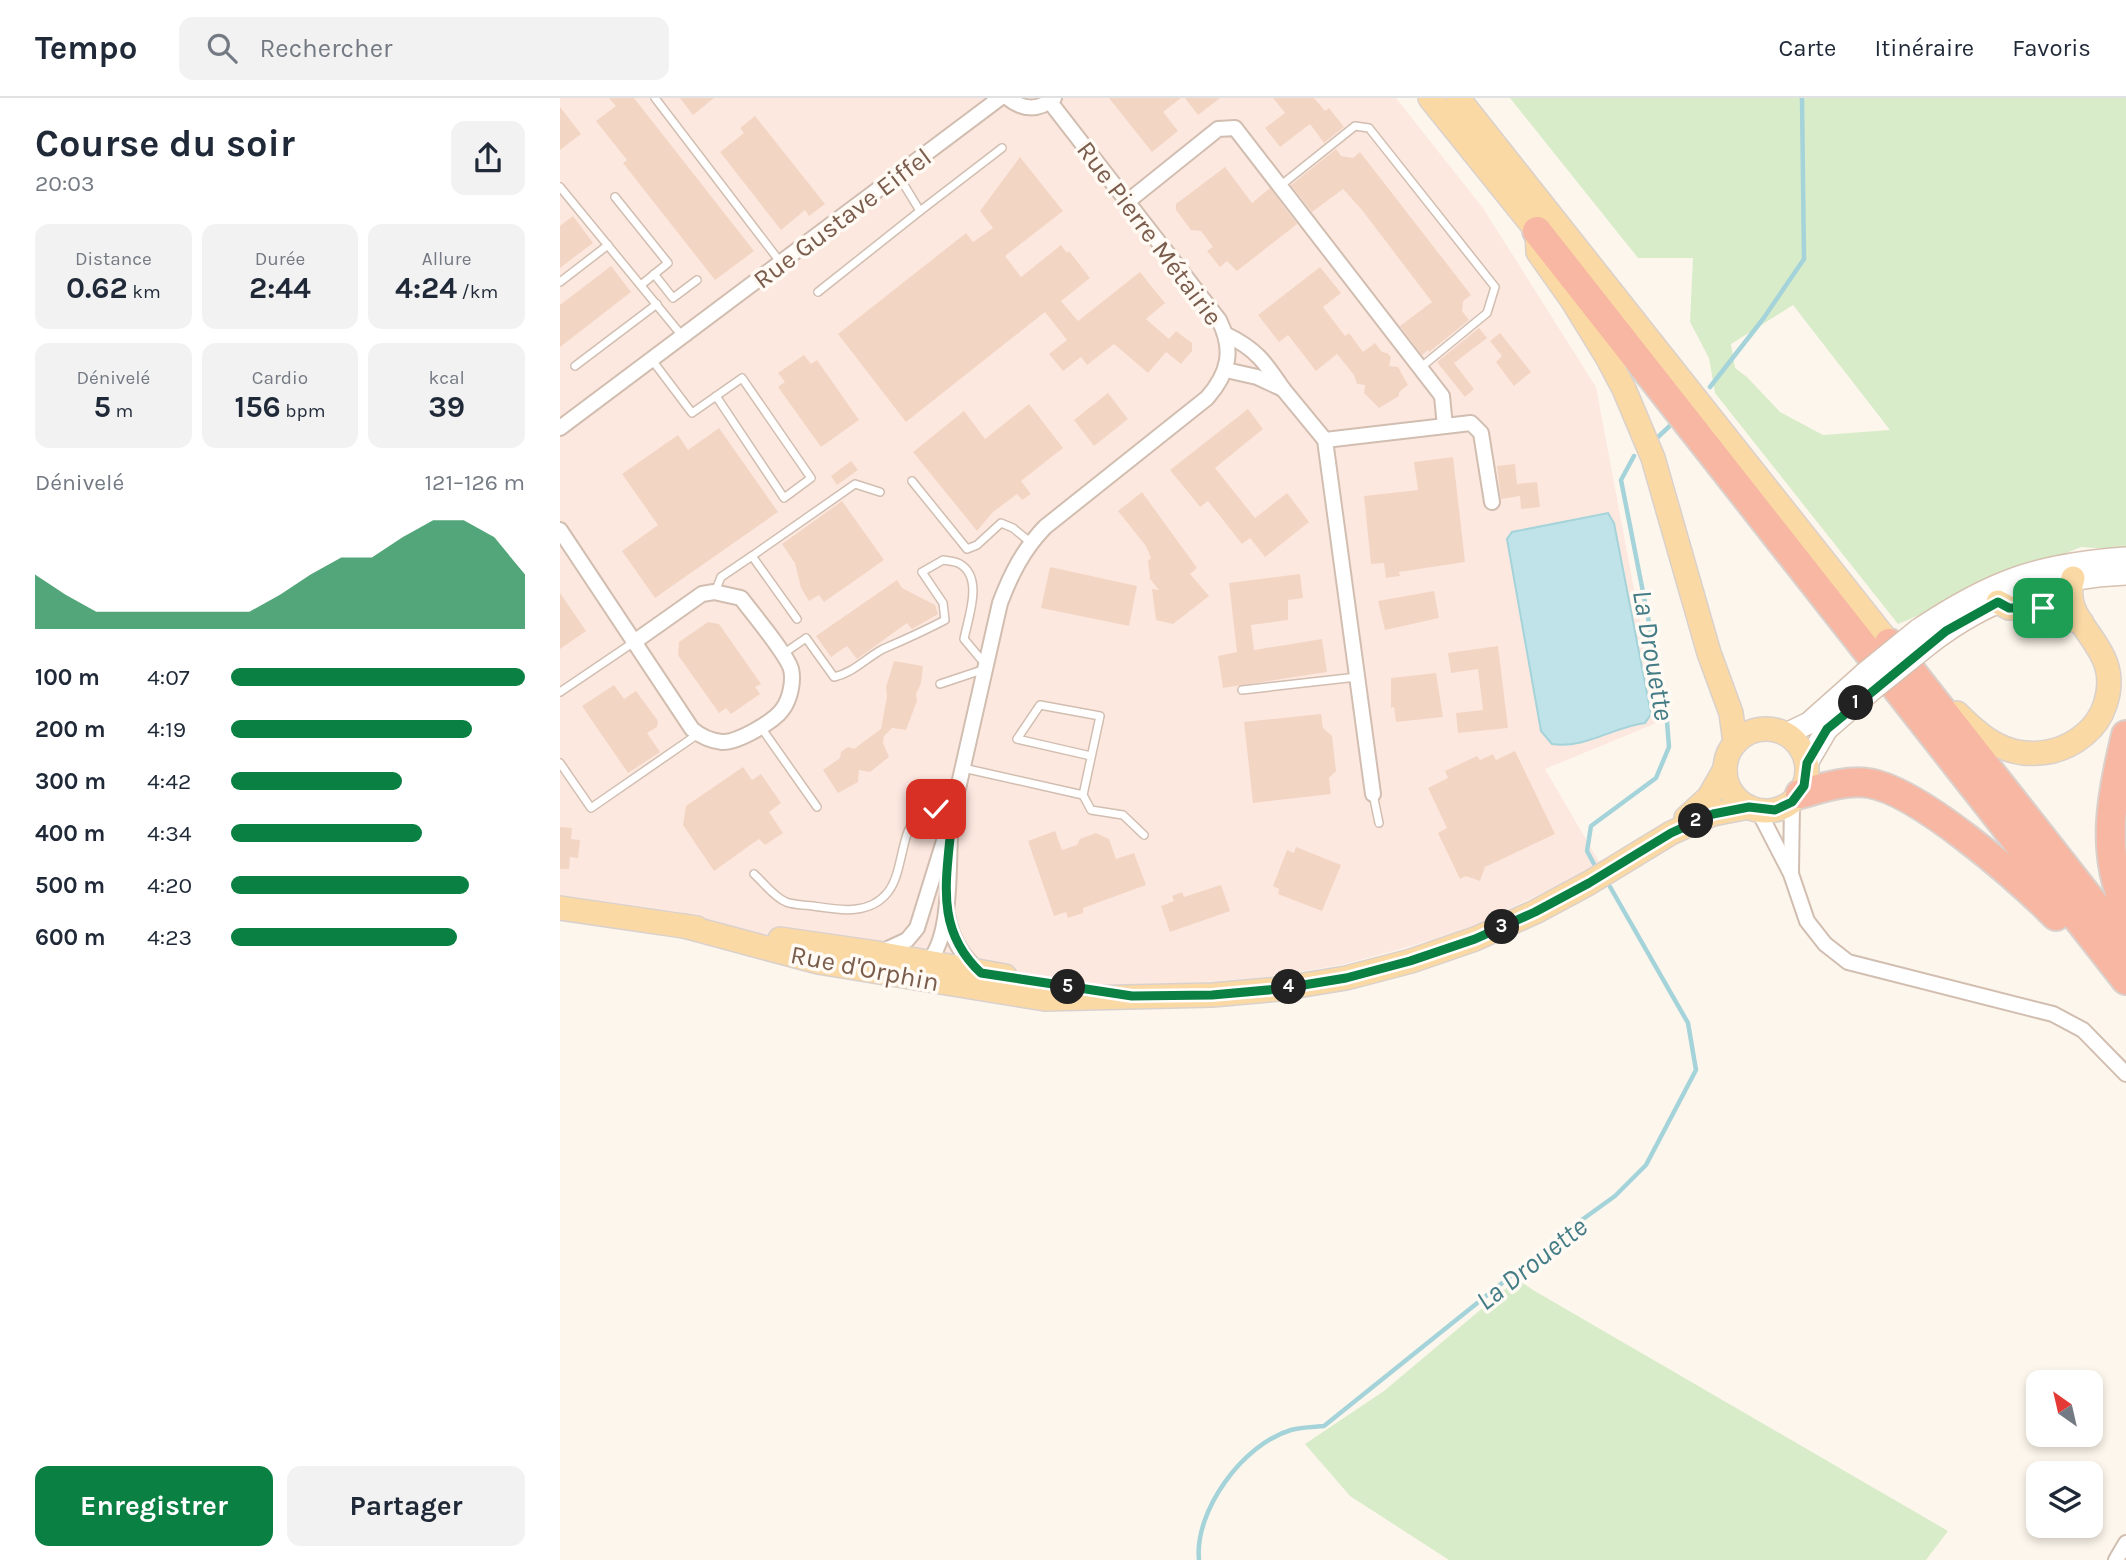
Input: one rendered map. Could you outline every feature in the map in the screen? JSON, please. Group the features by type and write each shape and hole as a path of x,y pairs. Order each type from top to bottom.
{"highway":[{"path":"1536,231 2126,980"},
{"path":"1889,643 2126,945"},
{"path":"2126,735 2112,797 2110,825 2115,878 2126,908"},
{"path":"1796,798 1840,783 1869,783 1895,792 1931,814 2027,886 2077,937 2126,997"}],"main road":[{"path":"1430,98 1536,231 1538,252 1572,300 1624,389 1653,457 1709,653 1731,713 1735,743"},
{"path":"1458,98 1889,643 1906,650 1954,710 1976,732 2003,748 2034,754 2053,752 2073,744 2090,730 2101,715 2108,697 2110,675 2105,653 2082,623 2070,601 2079,570"},
{"path":"1924,637 2037,586 2079,570 2126,558"},
{"path":"1786,734 1809,723 1868,682 1924,637 1955,604 2002,582 2030,573 2079,570 2126,574"},
{"path":"1998,602 2009,608 2043,608 2082,623"},
{"path":"1807,763 1796,742 1786,734 1768,729 1755,730 1735,743 1728,756 1725,769 1727,783 1734,795 1753,808 1775,810 1796,798 1806,779 1807,763 1827,729 1868,682"},
{"name":"Rue d'Orphin","path":"1671,833 1709,797 1725,769"},
{"name":"Rue d'Orphin","path":"684,926 818,962 1045,999 1212,995 1279,989 1346,978 1410,961 1475,939 1535,912 1589,883 1671,833 1713,814 1753,808"},
{"name":"Rue d'Orphin","path":"560,908 877,953 981,973 1132,996"}],"street":[{"name":"Rue Gustave Eiffel","path":"560,428 1000,98"},
{"path":"1008,98 1027,108 1052,100"},
{"name":"Rue Pierre Métairie","path":"1052,100 1219,320 1227,335 1229,354 1226,370"},
{"path":"1127,202 1218,129 1235,128 1442,396 1445,426"},
{"path":"1227,335 1248,345 1264,360 1283,389 1325,440 1373,794"},
{"path":"877,953 906,940 917,928 952,815 1000,603 1012,573 1030,542 1045,527 1207,398 1226,370 1257,377 1283,389"},
{"path":"1325,440 1471,423 1481,433 1492,502"},
{"path":"560,530 634,642 698,734 722,742 737,740 782,711 788,699 792,682 791,667 741,598 714,592 702,594 634,642"},
{"path":"1791,874 1796,798"},
{"path":"1753,808 1791,874 1807,921 1825,944 1849,962 2053,1014 2083,1030 2126,1074"},
{"path":"901,976 928,962 939,946 946,906 952,815"},
{"path":"946,906 950,932 964,957 981,973"},
{"path":"2116,1560 2126,1544"}],"lane":[{"path":"655,98 781,263"},
{"path":"1280,186 1355,126 1369,128 1495,287 1487,313 1420,368"},
{"path":"818,292 1002,148"},
{"path":"898,175 920,211"},
{"path":"560,187 684,337"},
{"path":"615,197 668,263 641,285"},
{"path":"560,282 608,245"},
{"path":"654,274 673,298 696,280"},
{"path":"575,366 657,304"},
{"path":"653,360 692,413 716,396 742,378 811,478 784,498 716,396"},
{"path":"912,481 967,549 977,545 1001,523 1013,528 1030,542"},
{"path":"714,592 721,577 855,484 880,492"},
{"path":"752,556 797,620"},
{"path":"782,654 806,638 834,677 845,675 881,650 910,639 945,620 943,603 922,572 943,560 960,564 971,577 973,592 964,639 985,667 940,684"},
{"path":"560,692 634,642"},
{"path":"1242,690 1357,677"},
{"path":"1091,756 1017,739 1040,705 1100,716 1083,795 1091,810 1123,815 1144,835"},
{"path":"760,726 817,807"},
{"path":"560,764 591,808 698,734"},
{"path":"963,768 1083,795"},
{"path":"1373,794 1379,823"},
{"path":"754,874 788,903 847,911 866,907 889,891 910,825 926,812 936,809 952,815"}],"shaded area":[{"path":"560,98 1396,98 1483,208 1596,387 1659,722 1545,769 1601,865 1467,929 1401,949 1341,965 1274,976 1172,985 1132,996 560,908"}],"green space":[{"path":"1510,98 2126,98 2126,550 2081,547 1898,624 1715,393 1709,358 1690,322 1693,258 1638,258","holes":["1793,305 1890,430 1823,435 1780,412 1735,368 1731,344"]},
{"path":"1517,1279 1948,1531 1926,1560 1449,1560 1350,1496 1305,1444 1384,1391"}],"water":[{"path":"1608,513 1614,523 1651,714 1645,723 1587,741 1552,744 1541,731 1507,539 1512,532"}],"building":[{"path":"609,98 634,98 754,251 715,280 623,163 627,160 596,121 616,106"},
{"path":"680,98 714,98 693,115"},
{"path":"1109,98 1181,98 1163,112 1178,131 1152,152"},
{"path":"1185,98 1220,98 1198,115"},
{"path":"1273,98 1314,98 1325,111 1329,108 1344,127 1324,143 1310,124 1280,147 1265,128 1285,113"},
{"path":"560,107 581,134 560,150"},
{"path":"755,116 825,204 809,216 805,210 781,230 720,152 744,133 740,128"},
{"path":"1336,149 1341,156 1353,158 1360,152 1471,295 1463,301 1462,311 1469,320 1429,352 1428,350 1422,355 1400,326 1432,302 1362,210 1343,189 1312,212 1291,185"},
{"path":"1020,157 1063,211 1005,256 1021,277 1061,245 1067,253 1069,251 1090,278 1061,301 1078,321 1140,272 1165,303 1146,319 1169,339 1176,331 1192,343 1192,351 1181,364 1166,352 1148,373 1114,344 1087,365 1081,357 1063,371 1049,354 1067,340 1045,312 906,422 838,334 966,233 973,242 993,228 980,211"},
{"path":"1225,167 1252,203 1270,188 1297,224 1237,271 1227,261 1220,267 1207,251 1213,247 1201,231 1191,230 1176,210 1176,204"},
{"path":"573,216 593,243 560,268 560,226"},
{"path":"611,266 631,292 560,347 560,305"},
{"path":"1320,267 1341,293 1323,307 1345,336 1349,333 1363,352 1375,343 1382,352 1387,353 1391,357 1389,366 1398,367 1408,385 1399,392 1399,396 1379,408 1364,393 1365,385 1357,384 1354,375 1337,354 1316,371 1288,335 1279,342 1258,315"},
{"path":"1479,328 1487,338 1454,363 1474,389 1465,397 1437,362"},
{"path":"1500,333 1531,372 1514,386 1496,362 1502,356 1490,341"},
{"path":"804,355 811,364 817,360 859,420 821,447 778,387 785,382 778,373"},
{"path":"1108,393 1128,419 1094,446 1074,420"},
{"path":"1029,404 1063,448 1021,481 1031,494 1022,500 1017,494 993,512 977,531 913,452 964,411 985,439"},
{"path":"1248,409 1263,429 1215,468 1255,518 1287,493 1309,522 1265,557 1250,538 1242,544 1208,501 1200,507 1170,470"},
{"path":"719,428 778,512 655,598 622,551 658,525 622,474 678,435 688,450"},
{"path":"1453,457 1465,562 1399,572 1400,576 1386,578 1384,563 1371,564 1364,496 1418,490 1414,462"},
{"path":"851,461 858,470 837,485 831,476"},
{"path":"1515,464 1517,484 1537,482 1540,507 1521,509 1520,496 1501,499 1497,466"},
{"path":"1142,492 1197,568 1190,574 1209,596 1173,624 1156,620 1152,589 1159,590 1150,579 1148,561 1151,558 1146,546 1118,511"},
{"path":"842,501 884,560 824,602 819,595 809,601 801,588 795,563 782,544"},
{"path":"1050,567 1137,586 1129,626 1041,608"},
{"path":"1300,574 1303,598 1288,600 1288,620 1251,625 1254,650 1322,639 1327,672 1223,688 1218,656 1237,652 1229,583"},
{"path":"897,580 902,588 935,605 938,614 912,629 907,623 857,659 847,646 831,657 816,636"},
{"path":"1434,591 1439,618 1385,630 1378,601"},
{"path":"560,593 586,631 560,649"},
{"path":"708,622 719,624 761,684 755,687 760,694 731,714 726,708 719,713 678,655 679,642"},
{"path":"1498,646 1508,728 1458,733 1456,713 1483,710 1478,669 1451,673 1448,653"},
{"path":"894,661 923,666 921,683 916,694 917,701 906,730 892,728 884,736 883,743 889,757 870,772 859,770 858,782 838,793 823,770 840,758 841,752 848,747 854,749 881,729 886,687"},
{"path":"1436,673 1443,717 1396,722 1394,707 1391,708 1391,678"},
{"path":"614,685 624,699 636,691 658,721 657,727 647,733 660,752 628,773 582,706"},
{"path":"1321,714 1323,728 1332,736 1336,771 1329,778 1331,794 1253,803 1244,722"},
{"path":"1515,751 1555,834 1485,867 1480,881 1466,876 1460,879 1438,833 1447,828 1428,788 1448,778 1445,771 1477,756 1480,760 1493,754 1496,760"},
{"path":"743,767 752,780 761,774 781,803 769,812 783,833 765,845 759,839 714,871 683,825 686,806"},
{"path":"560,827 572,828 571,839 580,840 578,858 570,857 569,869 560,869"},
{"path":"1055,831 1062,850 1077,845 1080,839 1096,833 1109,839 1116,859 1134,853 1146,885 1083,908 1083,913 1068,918 1066,912 1054,916 1028,841"},
{"path":"1296,847 1341,865 1322,911 1278,894 1279,889 1273,886 1287,850 1294,853"},
{"path":"1221,885 1230,911 1170,932 1161,906 1174,901 1172,896 1182,892 1184,897"}],"waterway":[{"name":"La Drouette","path":"1710,387 1763,319 1804,259 1802,98"},
{"name":"La Drouette","path":"1658,437 1675,421"},
{"name":"La Drouette","path":"1594,864 1587,851 1591,826 1656,778 1669,747 1666,709 1621,480 1634,456"},
{"name":"La Drouette","path":"1199,1560 1200,1541 1213,1501 1239,1464 1273,1438 1291,1430 1324,1426 1572,1227 1615,1196 1646,1165 1696,1070 1688,1023 1609,885"}],"route":[{"path":"936,809 952,815 946,906 950,932 964,957 981,973 1132,996 1212,995 1279,989 1346,978 1410,961 1475,939 1535,912 1671,833 1713,814 1749,807 1766,811 1784,807 1792,802 1804,786 1807,763 1827,729 1946,631 1998,602 2009,608 2043,608"}]}
